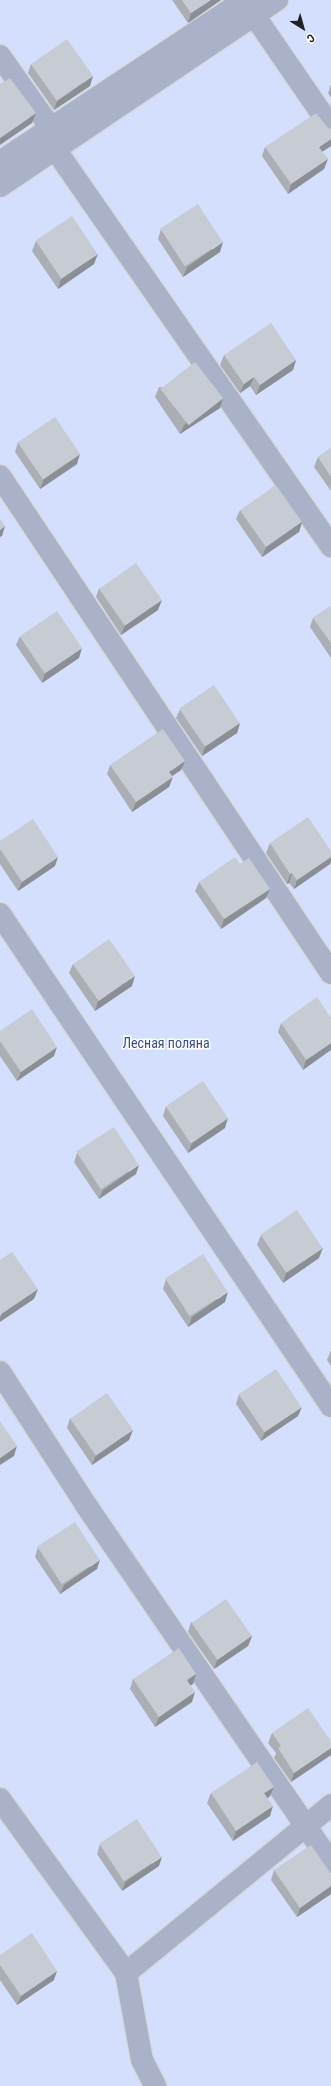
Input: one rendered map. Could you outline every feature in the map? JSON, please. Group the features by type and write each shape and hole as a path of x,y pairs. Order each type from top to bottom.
{"street":[{"path":"0,162 245,4 277,0"},
{"path":"245,4 331,127"},
{"path":"0,186 55,149 245,4"},
{"path":"0,56 51,128"},
{"path":"55,149 331,546"},
{"path":"0,476 331,973"},
{"path":"0,914 331,1406"},
{"path":"0,1372 86,1505 331,1863"},
{"path":"0,1799 126,1973 142,2060 155,2086"},
{"path":"126,1973 304,1824 331,1805"}],"green space":[{"name":"Лесная поляна","path":"0,0 331,0 331,2086 0,2086"}],"building":[{"path":"182,0 211,0 191,13"},
{"path":"67,39 93,76 57,101 31,64"},
{"path":"10,78 36,113 0,138 0,84"},
{"path":"316,113 329,129 331,128 331,139 319,147 328,159 291,184 265,147"},
{"path":"198,204 223,242 185,266 160,229"},
{"path":"72,216 98,254 61,279 36,241"},
{"path":"271,323 296,360 260,385 254,377 244,384 224,355"},
{"path":"195,362 223,398 189,425 160,389"},
{"path":"55,417 80,454 43,479 18,442"},
{"path":"331,448 331,477 318,457"},
{"path":"276,485 302,522 266,547 240,510"},
{"path":"0,519 5,526 0,530"},
{"path":"136,563 162,600 125,626 99,589"},
{"path":"331,606 331,643 313,618"},
{"path":"57,611 82,648 45,673 20,636"},
{"path":"214,685 240,723 205,747 179,708"},
{"path":"163,729 185,761 169,772 173,777 136,802 110,765"},
{"path":"308,817 331,851 331,857 297,880 292,873 290,874 270,843"},
{"path":"33,819 58,857 22,882 0,849 0,841"},
{"path":"235,857 240,864 249,858 270,889 224,919 199,882"},
{"path":"109,939 135,976 99,1001 73,964"},
{"path":"317,997 331,1018 331,1043 306,1060 281,1023"},
{"path":"32,1009 57,1047 21,1072 0,1041 0,1031"},
{"path":"203,1081 228,1118 191,1143 166,1106"},
{"path":"114,1127 139,1165 101,1189 76,1152"},
{"path":"297,1210 323,1248 286,1273 261,1235"},
{"path":"12,1252 38,1289 1,1314 0,1260"},
{"path":"203,1254 228,1292 190,1316 165,1279"},
{"path":"276,1369 302,1407 264,1432 239,1394"},
{"path":"107,1393 133,1430 96,1456 70,1419"},
{"path":"0,1421 17,1446 0,1458"},
{"path":"75,1522 100,1560 62,1584 37,1547"},
{"path":"226,1599 252,1636 217,1660 192,1623"},
{"path":"179,1648 196,1674 187,1680 195,1692 159,1717 133,1679"},
{"path":"308,1708 331,1741 331,1748 294,1773 278,1748 281,1746 272,1733"},
{"path":"257,1762 274,1787 264,1793 273,1806 236,1831 211,1793"},
{"path":"137,1819 162,1857 124,1881 99,1844"},
{"path":"311,1845 331,1874 331,1886 300,1908 274,1870"},
{"path":"32,1933 57,1971 21,1996 0,1965 0,1955"}]}
